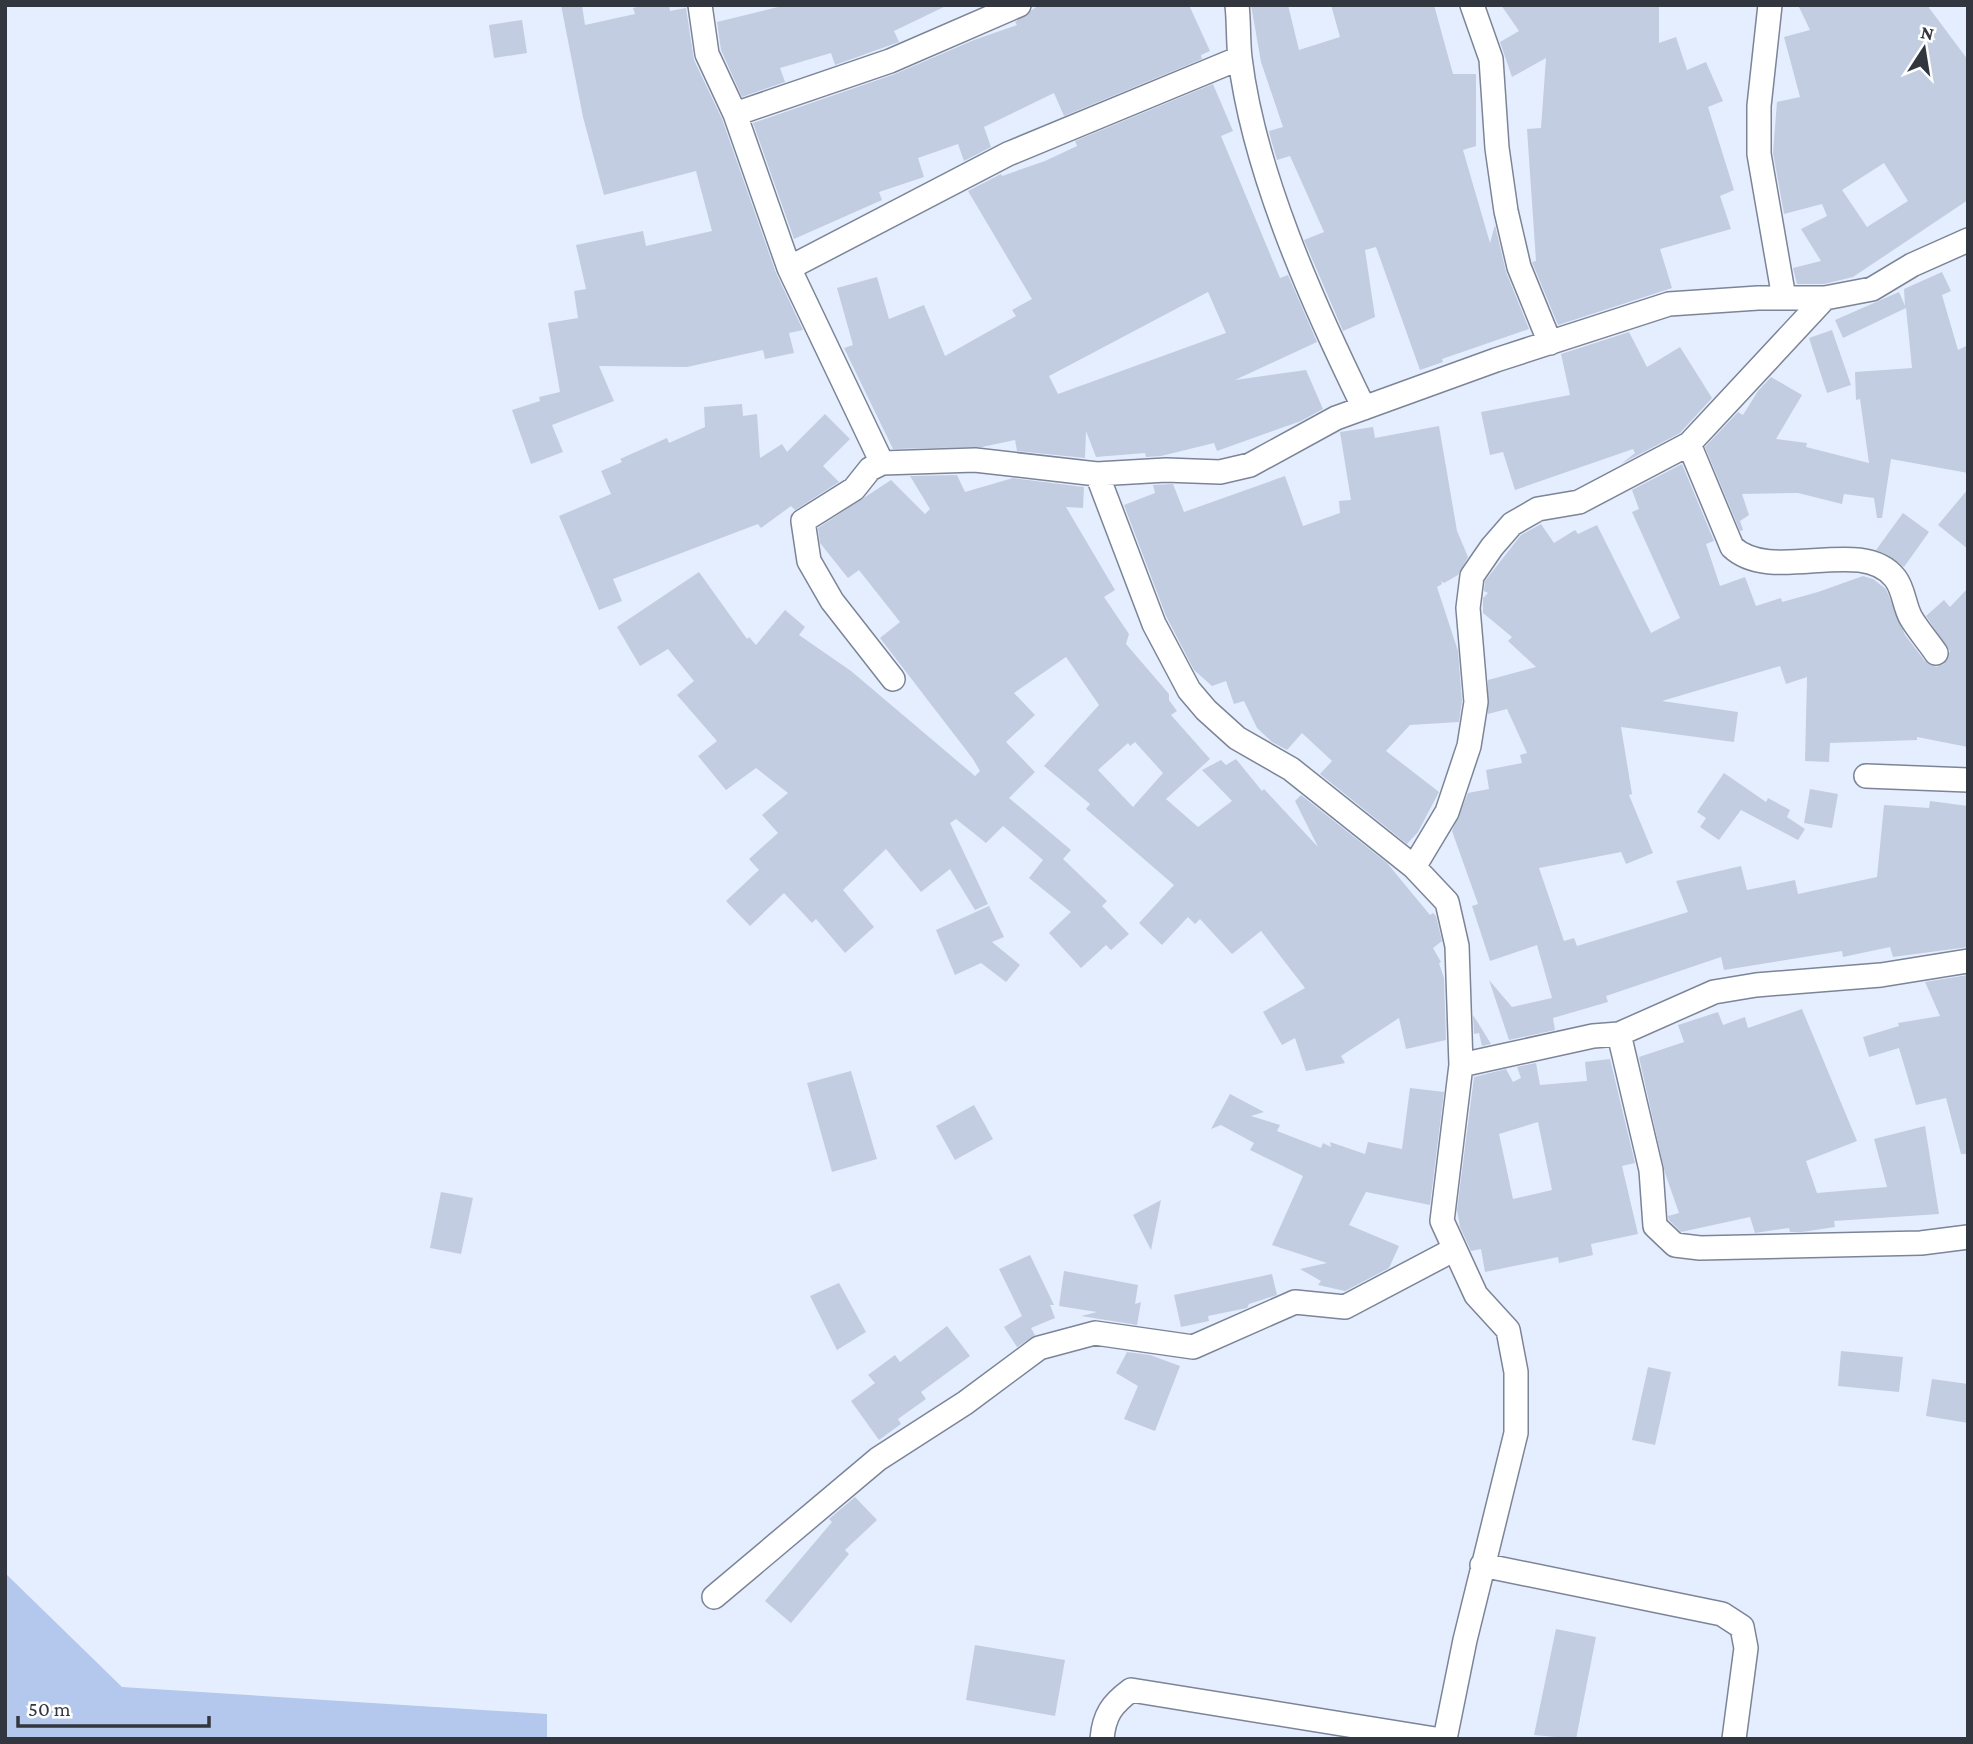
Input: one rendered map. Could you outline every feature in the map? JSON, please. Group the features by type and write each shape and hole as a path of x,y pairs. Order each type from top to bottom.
{"street":[{"path":"700,5 707,54 735,114 789,268 882,463"},
{"path":"735,114 890,61 1019,5"},
{"path":"1237,5 1240,58 1254,131 1273,193 1364,408"},
{"path":"1472,5 1491,59 1497,148 1506,211 1520,267 1550,343"},
{"path":"1770,5 1759,106 1759,154 1784,298"},
{"path":"789,268 1008,154 1240,58"},
{"path":"892,678 832,601 808,561 803,521 854,489 870,469 882,463 975,460 1097,474 1166,470 1220,472 1250,465 1336,418 1669,304 1825,298 1872,289 1912,265 1966,248"},
{"path":"1415,867 1447,812 1469,746 1476,702 1468,608 1472,576 1512,524 1538,509 1579,502 1689,444 1825,298"},
{"path":"1689,444 1732,547 1742,556 1769,562 1860,561 1884,569 1896,579 1911,617 1936,653"},
{"path":"1097,474 1154,624 1189,690 1206,710 1237,738 1291,769 1415,867 1447,902 1457,946 1461,1065 1442,1221 1476,1295 1508,1330 1516,1372 1516,1433 1482,1565 1445,1739"},
{"path":"1866,776 1968,780"},
{"path":"1461,1065 1592,1036 1619,1034 1714,992 1756,985 1881,975 1968,961"},
{"path":"1619,1034 1651,1170 1656,1226 1675,1245 1700,1248 1852,1245 1921,1243 1968,1237"},
{"path":"713,1597 878,1459 965,1402 1039,1348 1095,1333 1193,1347 1295,1302 1345,1307 1455,1249"},
{"path":"1482,1565 1722,1614 1741,1627 1746,1648 1734,1739"},
{"path":"1102,1739 1103,1718 1117,1700 1131,1690 1435,1739"}],"shaded area":[{"path":"5,1573 122,1687 547,1714 547,1739 5,1739"}],"building":[{"path":"561,5 582,5 585,25 635,14 633,8 645,5 669,5 670,11 686,8 694,60 722,119 776,273 803,330 789,333 794,353 765,359 763,350 687,367 599,366 614,401 552,425 563,452 531,464 512,410 540,401 539,397 560,392 548,323 578,318 574,291 586,289 576,245 643,231 646,246 712,231 696,171 604,195 583,117"},
{"path":"786,5 948,5 894,31 899,42 835,65 831,53 780,68 785,82 742,97 721,50 717,22"},
{"path":"1039,5 1189,5 1210,51 1201,55 1202,59 1064,116 1054,93 984,127 991,147 964,161 958,144 918,158 924,177 879,192 882,200 794,239 753,123 895,74 974,40 1017,25 1015,22"},
{"path":"1251,5 1288,5 1299,50 1340,37 1331,5 1434,5 1453,74 1476,74 1476,146 1463,150 1490,243 1495,225 1506,272 1529,329 1442,359 1443,362 1420,370 1376,247 1365,250 1375,317 1343,331 1304,240 1324,232 1290,156 1277,160 1272,143 1269,131 1283,127 1261,62"},
{"path":"1501,5 1659,5 1659,43 1676,37 1687,70 1706,62 1723,101 1708,107 1734,190 1720,196 1731,229 1660,249 1672,288 1558,325 1532,262 1536,261 1527,129 1541,128 1546,58 1512,77 1500,42 1519,31"},
{"path":"1798,5 1927,5 1968,60 1968,200 1853,277 1824,284 1797,284 1793,268 1821,261 1801,229 1827,216 1822,204 1784,214 1773,153 1777,102 1800,97 1784,37 1810,30","holes":["1884,163 1908,201 1867,227 1842,190"]},
{"path":"522,20 527,53 494,58 489,25"},
{"path":"1213,84 1233,131 1221,136 1280,278 1288,275 1317,342 1235,380 1306,370 1323,409 1301,421 1217,451 1214,443 1161,456 1146,457 1145,453 1096,457 1086,431 1085,458 1017,451 1015,440 982,447 893,449 844,348 853,345 837,288 877,277 889,319 924,305 945,356 1016,316 1012,310 1032,299 968,191 1001,174 1002,176 1045,161 1077,146 1075,141","holes":["1208,292 1226,333 1058,394 1049,376"]},
{"path":"1942,272 1951,291 1942,295 1958,350 1968,345 1968,473 1891,459 1882,518 1877,518 1874,498 1844,494 1842,504 1798,493 1742,494 1749,515 1740,521 1743,530 1740,531 1705,447 1738,412 1743,415 1758,391 1771,377 1802,395 1776,439 1807,443 1806,447 1869,463 1860,399 1856,400 1855,372 1912,368 1906,308 1843,338 1835,320 1899,292 1905,306 1904,289"},
{"path":"1832,330 1851,385 1827,393 1809,338"},
{"path":"1629,332 1647,367 1680,347 1712,398 1680,433 1621,464 1635,453 1633,449 1515,490 1503,452 1490,455 1481,412 1570,395 1561,354"},
{"path":"742,404 743,416 757,414 760,458 782,444 787,452 825,414 850,439 823,466 839,482 795,510 791,506 761,528 758,524 613,579 622,601 599,610 559,516 611,494 601,471 622,462 620,459 667,438 669,443 705,427 704,407"},
{"path":"1439,426 1457,531 1468,557 1458,575 1444,583 1441,581 1442,584 1437,587 1458,651 1462,701 1459,722 1410,725 1386,751 1439,792 1418,832 1407,844 1320,774 1332,761 1302,733 1287,750 1272,742 1257,728 1244,701 1234,704 1226,681 1212,686 1194,670 1166,616 1124,505 1155,493 1153,485 1173,484 1184,512 1285,476 1303,526 1340,513 1339,501 1351,500 1340,432 1373,427 1375,438"},
{"path":"1682,464 1714,541 1706,544 1720,586 1745,577 1756,606 1781,598 1782,602 1818,592 1863,576 1873,579 1886,589 1905,635 1925,661 1936,667 1944,664 1950,651 1926,616 1944,600 1950,607 1968,588 1968,747 1917,737 1917,740 1830,743 1829,762 1805,761 1807,677 1786,684 1780,666 1662,701 1738,712 1734,742 1621,727 1632,794 1629,795 1653,853 1626,864 1621,852 1539,868 1564,941 1574,938 1577,946 1688,912 1676,881 1741,866 1747,890 1795,880 1798,894 1877,877 1884,805 1929,808 1930,801 1968,806 1968,947 1893,957 1890,947 1843,957 1842,951 1724,970 1721,957 1606,996 1608,1002 1553,1018 1555,1030 1509,1040 1489,980 1512,1007 1552,998 1537,945 1490,961 1472,906 1478,904 1452,831 1468,793 1489,789 1486,770 1522,763 1520,755 1527,753 1507,709 1488,714 1488,680 1536,667 1508,641 1512,637 1483,613 1483,598 1488,593 1484,591 1485,581 1521,535 1541,524 1554,543 1575,530 1578,534 1597,525 1651,633 1680,618 1632,512 1639,509 1632,490"},
{"path":"957,475 965,492 1013,478 1084,487 1083,508 1066,507 1115,590 1104,597 1129,634 1126,644 1169,694 1169,700 1177,711 1171,715 1210,759 1166,799 1198,827 1232,801 1202,770 1221,760 1226,765 1236,759 1262,791 1264,789 1318,847 1295,801 1301,795 1387,863 1430,915 1433,913 1436,916 1442,941 1433,948 1441,962 1439,963 1444,978 1446,1040 1406,1049 1399,1018 1341,1056 1345,1063 1306,1071 1295,1038 1282,1045 1263,1012 1305,988 1261,931 1232,954 1200,919 1195,924 1188,917 1162,945 1139,923 1174,885 1086,809 1090,804 1044,766 1099,705 1066,657 1014,693 1035,715 1006,742 1035,772 1009,798 1071,850 1063,859 1107,901 1102,906 1129,934 1111,950 1106,945 1081,968 1049,933 1071,912 1029,878 1043,860 1003,826 986,843 956,819 950,823 988,904 975,910 950,869 921,892 886,849 843,890 874,927 845,953 816,919 812,923 784,893 750,926 726,901 759,870 749,859 778,833 762,815 788,793 756,768 726,790 698,756 717,741 677,695 694,681 668,649 640,666 617,627 699,572 747,639 749,637 756,645 785,610 805,627 799,635 851,671 975,776 980,771 973,759 880,638 900,622 859,570 848,578 820,543 818,528 891,480 925,514 930,509 910,476","holes":["1135,742 1163,773 1133,807 1098,770 1128,743 1130,746"]},
{"path":"1968,489 1968,549 1938,525"},
{"path":"1903,513 1929,532 1904,567 1876,550"},
{"path":"1724,773 1766,802 1768,798 1790,810 1787,817 1805,829 1798,840 1741,810 1719,840 1700,827 1706,818 1697,812"},
{"path":"1810,789 1838,794 1832,828 1804,823"},
{"path":"989,906 1004,937 992,942 1020,965 1006,982 981,963 955,975 936,930"},
{"path":"1968,975 1968,1154 1961,1154 1946,1098 1916,1105 1899,1048 1869,1057 1863,1037 1899,1026 1898,1023 1940,1016 1925,982"},
{"path":"1802,1009 1857,1141 1806,1161 1817,1193 1887,1187 1874,1139 1925,1126 1939,1214 1834,1221 1835,1227 1802,1232 1790,1232 1789,1228 1755,1233 1750,1217 1681,1232 1668,1216 1679,1213 1665,1173 1639,1057 1684,1042 1678,1025 1718,1012 1723,1025 1745,1017 1748,1028"},
{"path":"1473,1015 1491,1044 1482,1046 1479,1033 1474,1034"},
{"path":"1610,1059 1635,1163 1622,1166 1638,1234 1591,1244 1593,1255 1559,1263 1558,1257 1485,1272 1481,1249 1471,1251 1460,1227 1457,1210 1474,1077 1506,1069 1513,1082 1521,1078 1517,1067 1536,1063 1540,1085 1587,1081 1585,1062","holes":["1538,1122 1552,1190 1513,1199 1499,1134"]},
{"path":"851,1071 877,1159 832,1172 807,1083"},
{"path":"1410,1088 1444,1092 1430,1205 1366,1192 1349,1225 1399,1246 1389,1268 1345,1291 1318,1285 1321,1281 1300,1269 1327,1263 1272,1245 1303,1176 1250,1150 1254,1143 1221,1125 1211,1129 1230,1094 1264,1112 1251,1116 1280,1125 1277,1131 1321,1148 1323,1143 1331,1147 1330,1142 1365,1154 1368,1142 1402,1149"},
{"path":"974,1105 993,1139 955,1160 936,1126"},
{"path":"441,1192 473,1198 461,1254 430,1248"},
{"path":"1161,1200 1151,1250 1133,1215"},
{"path":"1030,1255 1054,1305 1050,1305 1055,1318 1031,1328 1035,1335 1017,1347 1004,1327 1022,1316 999,1269"},
{"path":"1064,1271 1138,1285 1135,1304 1141,1302 1137,1325 1081,1316 1097,1312 1059,1306"},
{"path":"1272,1274 1277,1295 1249,1304 1247,1308 1208,1316 1209,1321 1181,1327 1174,1295"},
{"path":"839,1283 866,1332 837,1350 810,1296"},
{"path":"947,1326 970,1356 921,1392 926,1399 898,1419 901,1424 879,1440 851,1401 875,1383 868,1375 895,1355 900,1362"},
{"path":"1841,1351 1903,1357 1899,1392 1838,1386"},
{"path":"1127,1352 1150,1355 1180,1366 1155,1431 1124,1419 1138,1386 1116,1373"},
{"path":"1648,1367 1671,1372 1655,1445 1632,1440"},
{"path":"1932,1379 1968,1384 1968,1423 1926,1416"},
{"path":"855,1497 877,1520 845,1550 849,1554 791,1623 765,1601 832,1522 829,1519"},
{"path":"1556,1629 1596,1637 1576,1739 1534,1735"},
{"path":"975,1645 1065,1660 1055,1716 966,1700"}]}
